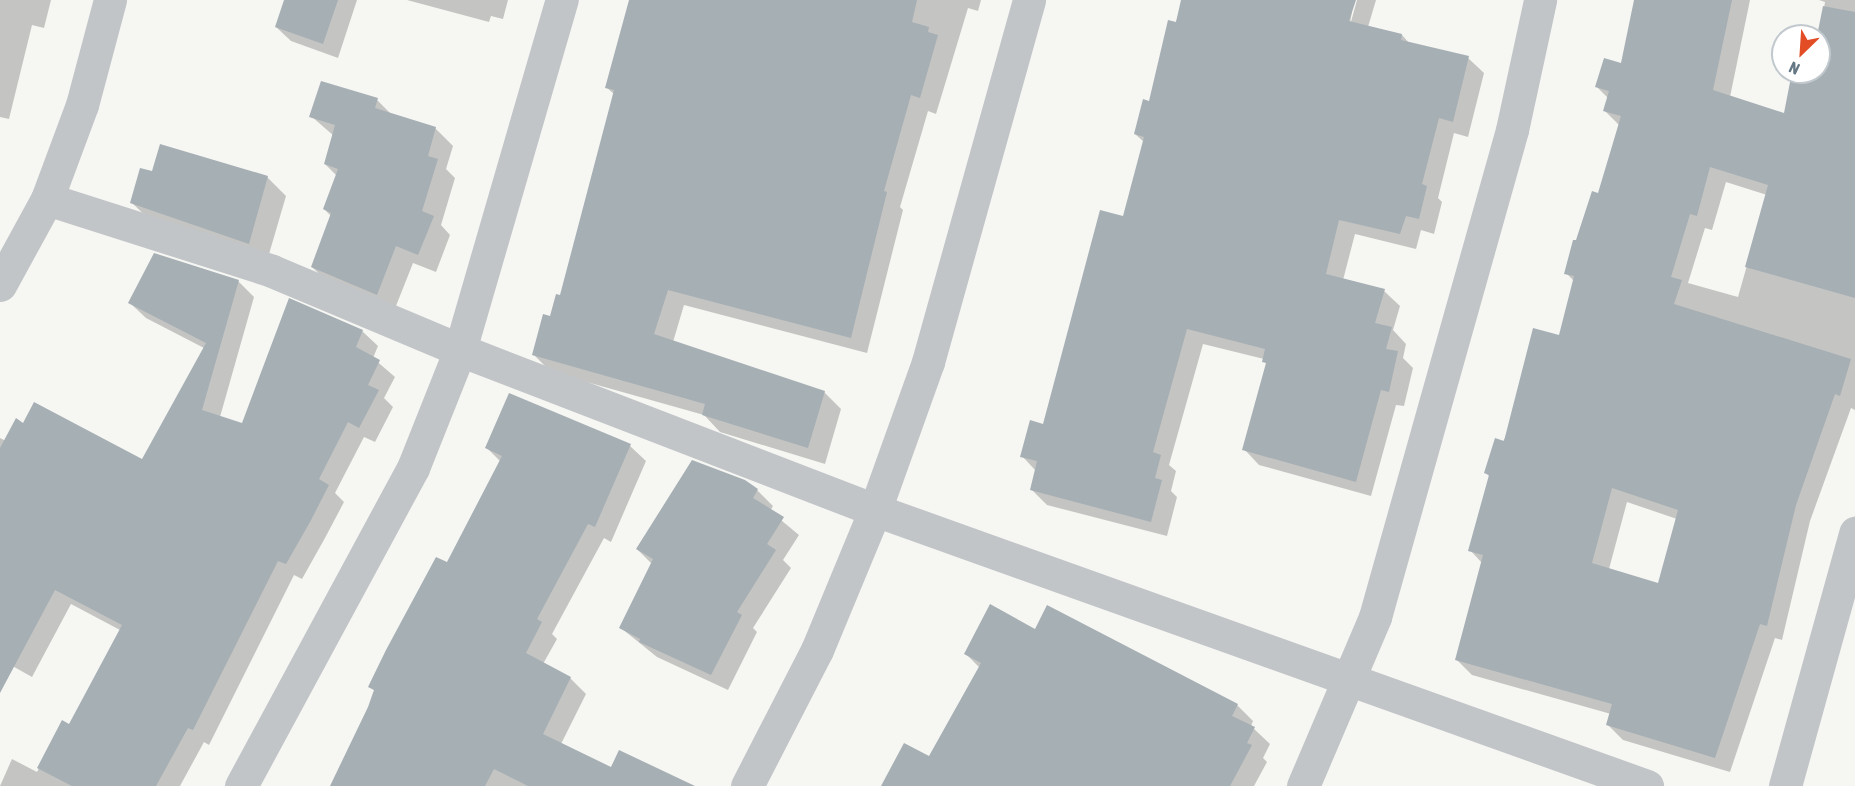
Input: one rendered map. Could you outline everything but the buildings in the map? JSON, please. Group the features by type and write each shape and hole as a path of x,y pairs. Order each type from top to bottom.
{"street":[{"path":"0,285 47,199 82,105 110,0"},
{"path":"242,786 413,468 460,350 562,0"},
{"path":"747,786 816,651 875,510 928,362 1029,0"},
{"path":"1303,786 1375,617 1512,130 1540,0"},
{"path":"47,199 272,271 460,350 875,510 1349,682 1647,786"},
{"path":"1785,786 1855,532"}]}
